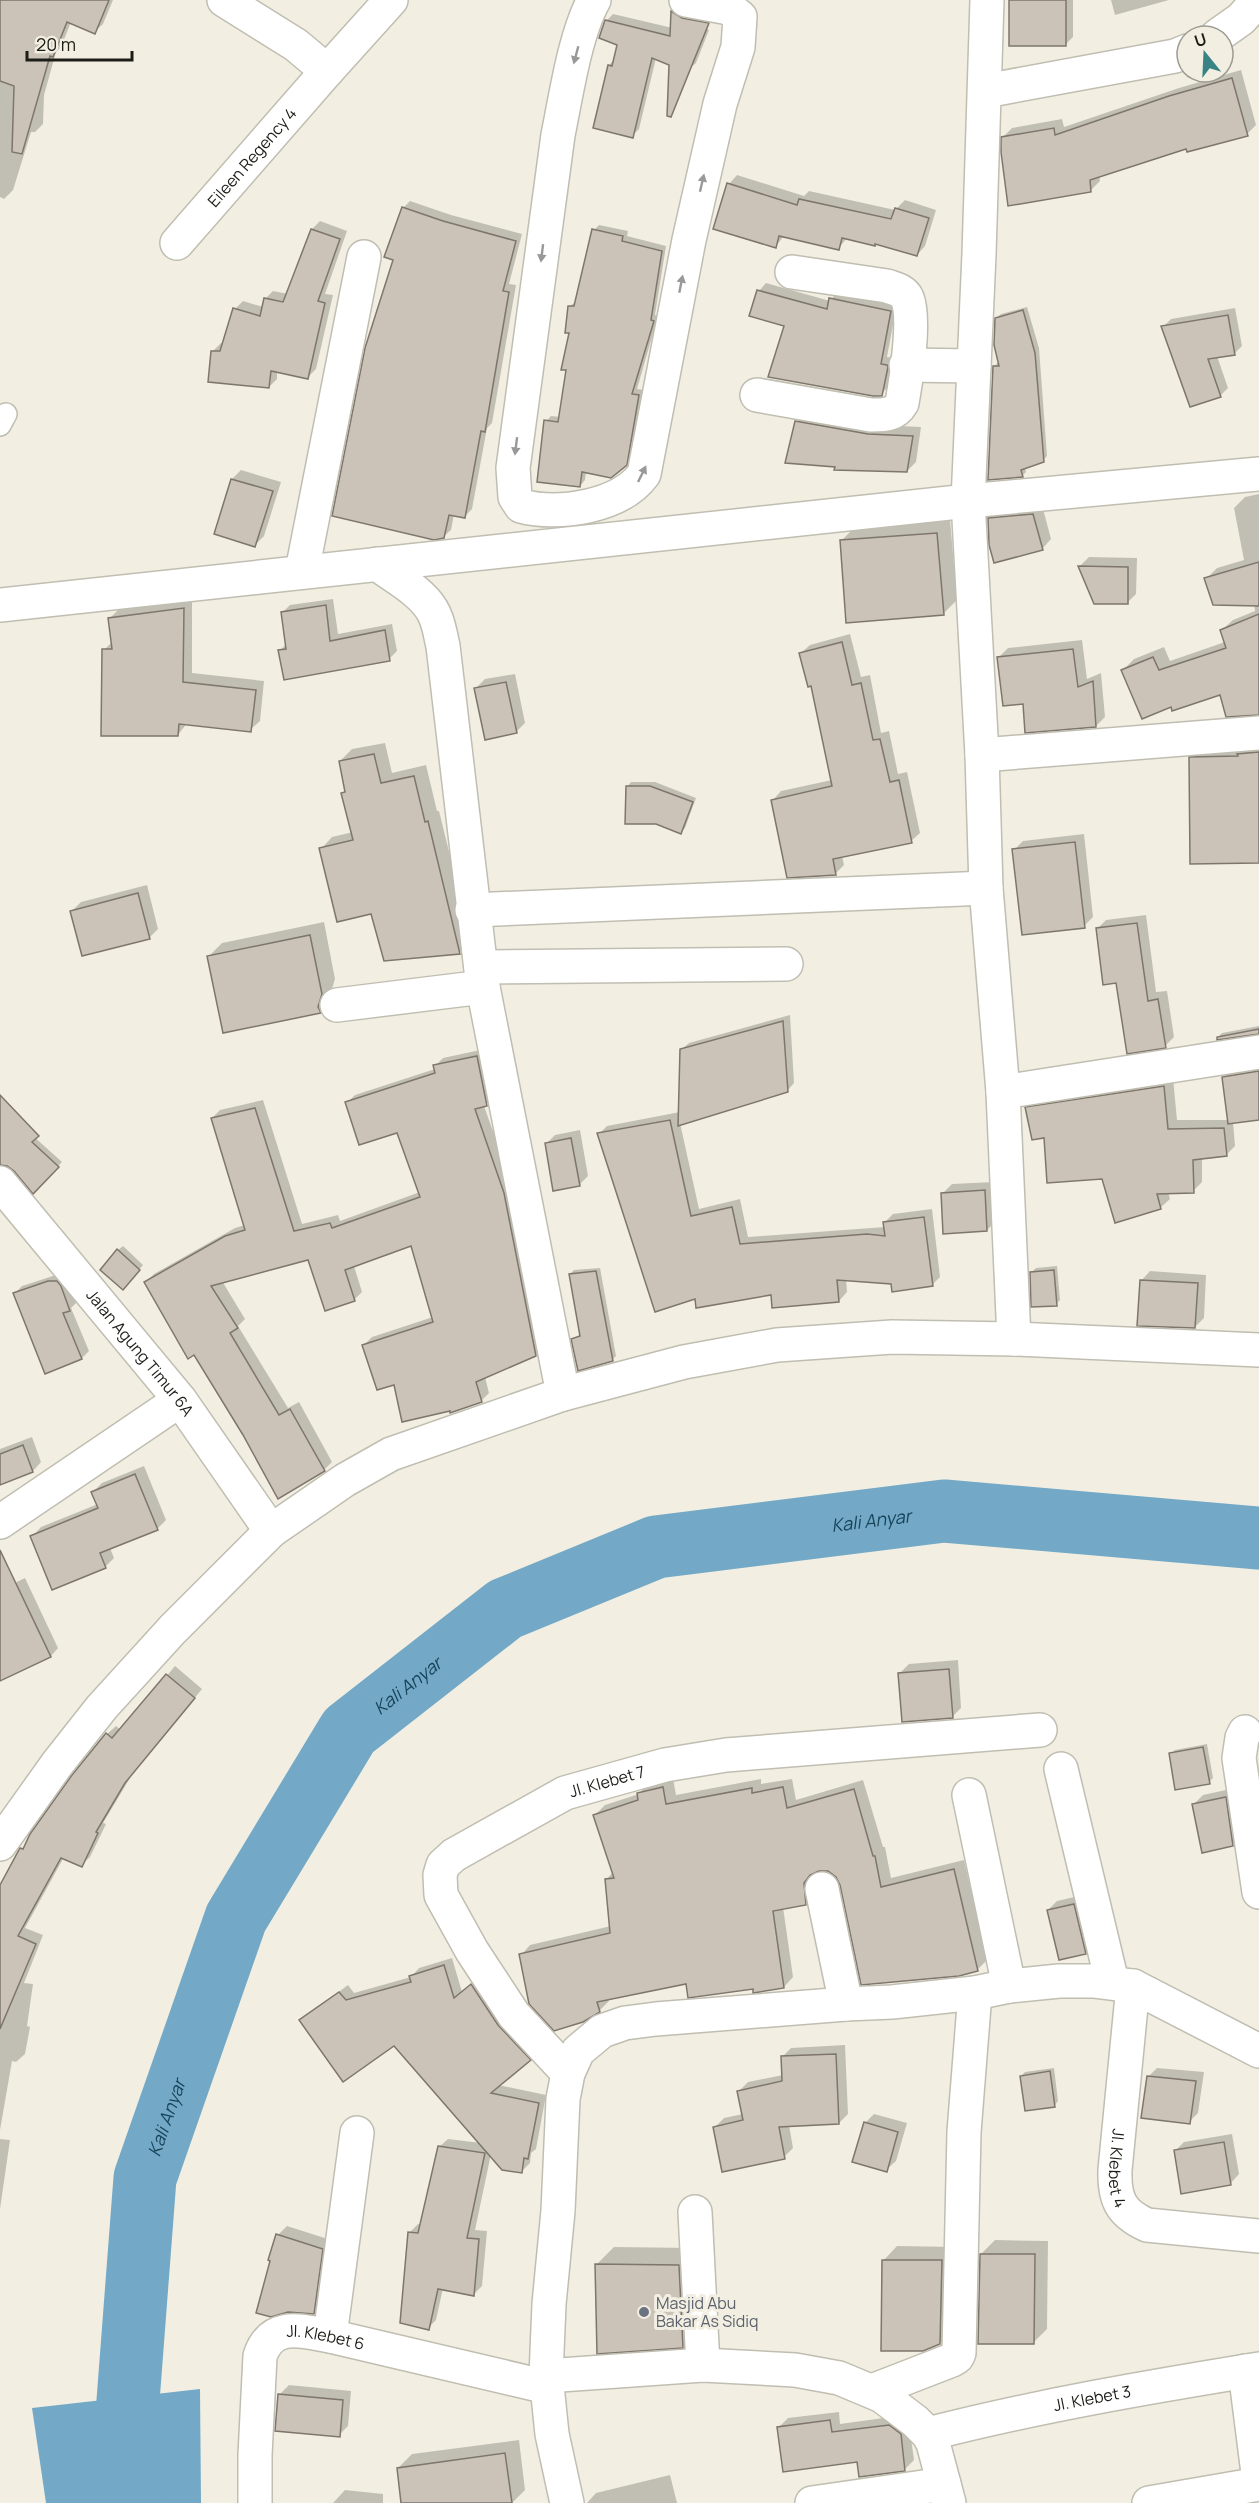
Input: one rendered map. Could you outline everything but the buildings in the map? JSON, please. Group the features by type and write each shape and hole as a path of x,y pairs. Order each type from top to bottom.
{"street":[{"path":"224,0 296,45 327,71"},
{"name":"Eileen Regency 4","path":"177,243 391,0"},
{"path":"594,0 587,12 568,82 558,135 513,468 515,497 521,506 535,510 594,505 628,491 644,474 689,240 720,104 738,48 741,24 736,12 729,8 686,0"},
{"path":"987,0 968,501 982,755 986,888 1003,1092 1014,1339"},
{"path":"1234,24 1258,0"},
{"path":"985,91 1175,56"},
{"path":"302,571 364,257"},
{"path":"757,396 872,415 887,415 897,411 902,403 911,321 906,297 900,290 792,272"},
{"path":"906,365 974,366"},
{"path":"0,605 968,501 1259,474"},
{"path":"584,542 594,505"},
{"path":"377,564 425,602 432,609 438,623 443,646 472,910 482,977 563,1394"},
{"path":"982,755 1259,733"},
{"path":"472,910 986,888"},
{"path":"337,1005 482,977 786,964"},
{"path":"1003,1092 1259,1052"},
{"name":"Jalan Agung Timur 6A","path":"0,1183 180,1400 271,1531"},
{"path":"0,1844 57,1764 102,1707 173,1629 271,1531 345,1480 391,1454 563,1394 684,1362 777,1344 892,1337 1014,1339 1259,1350"},
{"path":"0,1522 180,1400"},
{"name":"Jl. Klebet 7","path":"568,2073 514,2015 483,1968 441,1895 440,1875 443,1864 454,1856 565,1793 665,1766 726,1755 1040,1730"},
{"path":"1245,1732 1239,1758 1259,1892"},
{"name":"Jl. Klebet 4","path":"1061,1769 1122,1984 1116,2195 1135,2220 1147,2225 1259,2236"},
{"path":"969,1794 1009,1986"},
{"path":"822,1889 846,2004"},
{"path":"567,2503 552,2434 547,2382 549,2304 557,2222 563,2099 568,2073 578,2052 602,2031 625,2023 892,2002 1059,1981 1122,1984 1259,2051"},
{"path":"872,2391 957,2357 964,2132 975,1993"},
{"path":"330,2336 357,2133"},
{"path":"695,2212 704,2366"},
{"name":"Jl. Klebet 6","path":"255,2503 260,2356 264,2344 274,2334 287,2331 330,2336 547,2382 704,2366 795,2370 839,2378 872,2391 899,2409 928,2434"},
{"path":"1149,2503 1259,2482 1252,2370"},
{"name":"Jl. Klebet 3","path":"928,2434 999,2416 1252,2370"},
{"path":"812,2503 946,2494 933,2443 928,2434"}],"water":[{"path":"200,2389 201,2503 46,2503 32,2408"}],"waterway":[{"name":"Kali Anyar","path":"132,2503 126,2427 145,2178 236,1918 349,1731 505,1609 656,1547 944,1511 1259,1538"}],"place":[{"name":"Masjid Abu Bakar As Sidiq","path":"644,2312"}]}
